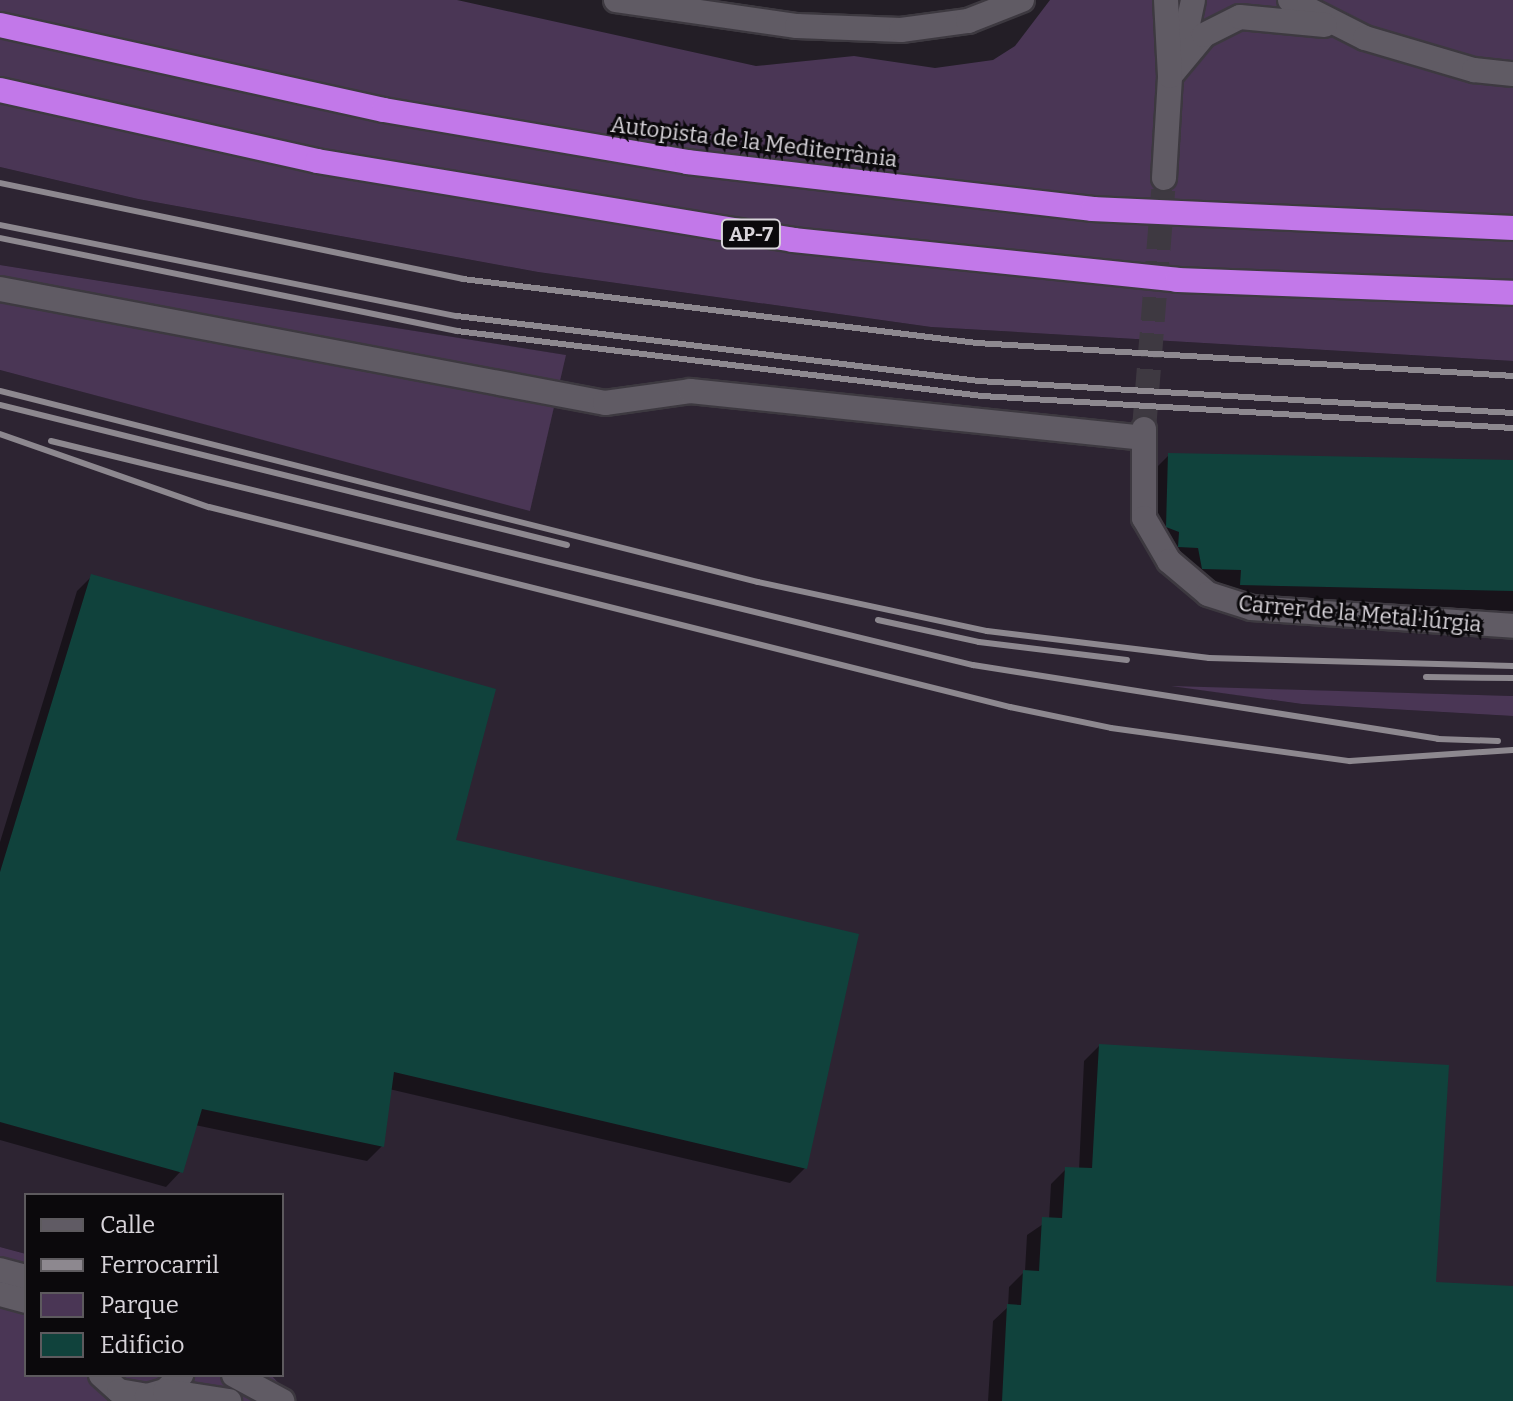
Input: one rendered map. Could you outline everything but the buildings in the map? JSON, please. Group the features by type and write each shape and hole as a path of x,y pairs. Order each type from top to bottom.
{"highway":[{"name":"Autopista de la Mediterrània","path":"0,25 384,110 687,162 1093,209 1513,228"},
{"name":"AP-7","path":"0,90 317,161 779,238 1177,280 1513,293"}],"street":[{"path":"616,0 797,26 901,30 968,21 1022,0"},
{"path":"1166,0 1176,66"},
{"path":"1164,178 1176,66 1193,0"},
{"path":"1290,0 1331,25"},
{"path":"1176,66 1204,35 1240,17 1331,25 1460,66 1513,74"},
{"name":"Carrer de la Metal·lúrgia","path":"0,289 605,403 690,391 1143,433 1144,518 1169,561 1208,594 1252,608 1513,626"},
{"path":"0,1270 24,1276"},
{"path":"0,1294 24,1300"},
{"path":"100,1377 106,1401"},
{"path":"102,1377 119,1391 158,1391 229,1401"},
{"path":"238,1377 282,1401"}],"shaded area":[{"path":"0,167 138,199 538,272 931,327 1513,361 1513,696 1181,687 1302,704 1513,716 1513,1401 296,1401 273,1377 284,1377 284,1193 24,1193 24,1253 0,1247 0,370 530,510 565,355 0,265"}],"green space":[{"path":"0,0 457,0 756,66 854,56 935,68 993,60 1015,46 1050,0 1513,0 1513,361 931,327 538,272 138,199 0,167"},
{"path":"0,265 566,355 530,511 0,370"},
{"path":"1171,686 1513,696 1513,716 1302,704"},
{"path":"0,1247 24,1253 24,1377 273,1377 296,1401 0,1401"}],"tunnel":[{"path":"1144,429 1164,178"}],"railway":[{"path":"0,183 463,279 977,343 1513,376"},
{"path":"0,225 457,316 979,381 1513,413"},
{"path":"0,238 457,331 982,396 1513,428"},
{"path":"0,391 758,582 987,631 1209,658 1513,666"},
{"path":"0,405 567,545"},
{"path":"0,434 209,507 1010,707 1111,728 1350,761 1513,750"},
{"path":"51,441 973,665 1438,739 1498,741"},
{"path":"878,620 979,642 1127,660"},
{"path":"1426,677 1513,678"}]}
